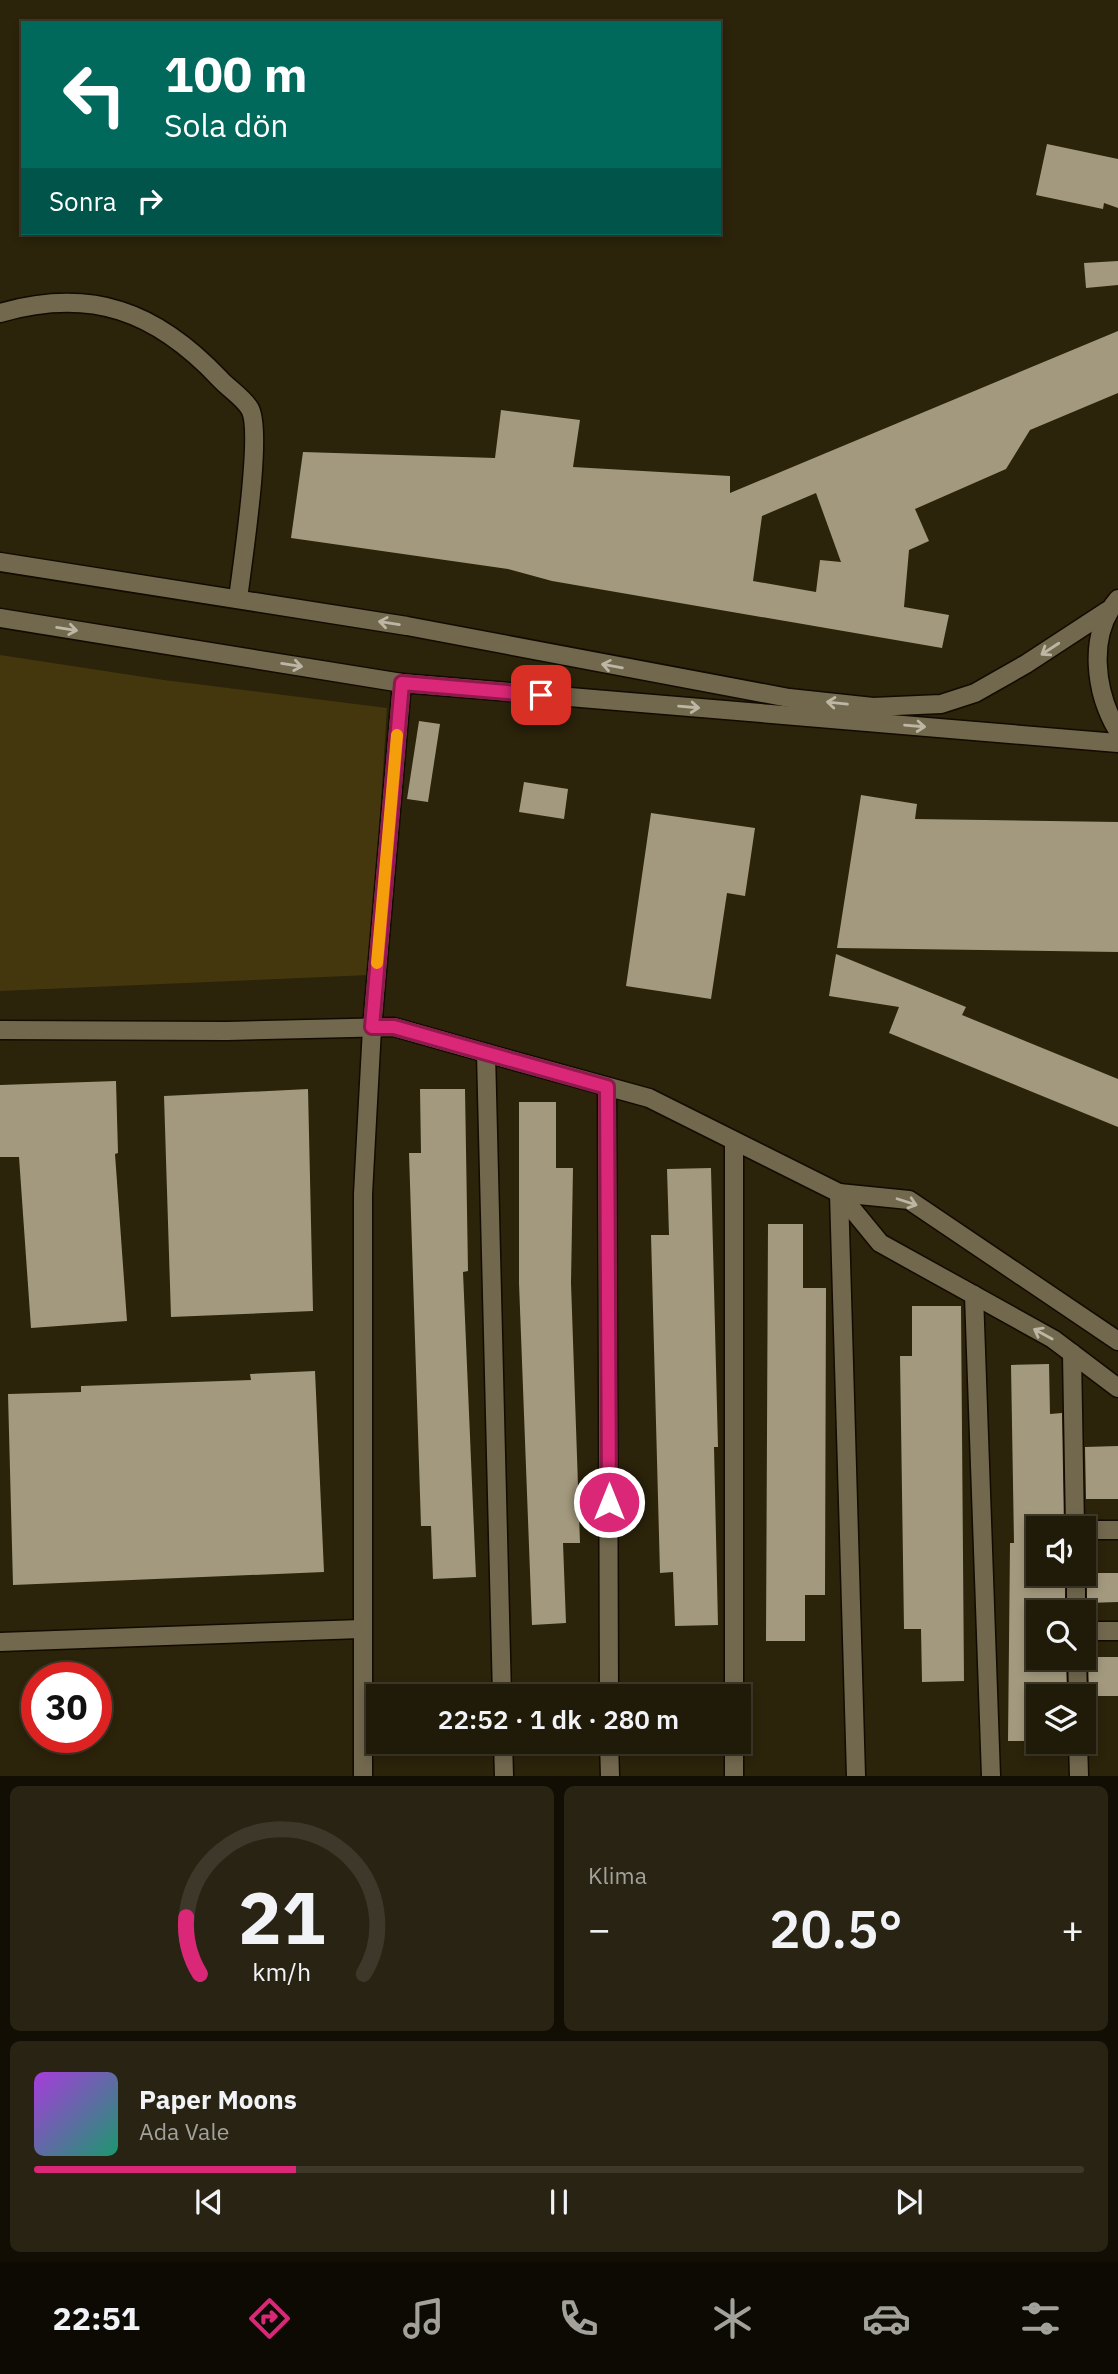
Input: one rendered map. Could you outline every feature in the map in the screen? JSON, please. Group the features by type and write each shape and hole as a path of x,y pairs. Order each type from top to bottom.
{"street":[{"path":"0,313 66,301 100,305 144,320 189,347 250,409 255,450 238,599"},
{"path":"0,562 407,626 789,698 873,707 941,704 975,693 1026,664 1113,605"},
{"path":"1113,605 1097,671 1103,705 1118,732"},
{"path":"0,618 402,683 1118,743"},
{"path":"363,1776 363,1194 372,1027 402,683"},
{"path":"0,1030 227,1031 394,1027 486,1052 649,1098 839,1193 909,1200 1118,1341"},
{"path":"486,1052 502,1684"},
{"path":"607,1087 609,1684"},
{"path":"734,1141 734,1684"},
{"path":"839,1193 880,1242 1072,1353 1118,1388"},
{"path":"839,1193 856,1776"},
{"path":"974,1295 991,1776"},
{"path":"1072,1353 1075,1516"},
{"path":"1096,1530 1118,1530"},
{"path":"0,1642 361,1629"},
{"path":"1096,1631 1118,1631"},
{"path":"503,1754 504,1776"},
{"path":"610,1754 610,1776"},
{"path":"734,1754 734,1776"},
{"path":"1079,1754 1079,1776"}],"shaded area":[{"path":"0,655 164,680 387,708 370,975 0,991"}],"building":[{"path":"1047,144 1118,159 1118,208 1104,203 1103,209 1036,195"},
{"path":"1118,261 1118,285 1086,288 1084,263"},
{"path":"1118,331 1118,393 1030,430 1006,469 915,509 929,541 909,550 904,607 949,615 942,648 552,581 508,569 291,538 303,452 495,458 501,410 580,420 573,467 730,476 730,493","holes":["816,493 841,562 820,560 816,592 753,581 762,516"]},
{"path":"419,721 440,724 428,802 407,799"},
{"path":"524,782 568,789 564,819 519,812"},
{"path":"861,795 917,804 915,819 1118,822 1118,952 837,948"},
{"path":"651,813 755,828 745,896 727,893 711,999 626,986"},
{"path":"836,954 966,1007 962,1015 1118,1079 1118,1127 889,1033 899,1007 829,996"},
{"path":"116,1081 118,1153 115,1154 127,1321 31,1328 19,1157 0,1157 0,1085"},
{"path":"308,1089 313,1311 171,1317 164,1096"},
{"path":"420,1089 465,1089 468,1271 463,1272 476,1577 433,1579 431,1526 421,1526 409,1153 421,1153"},
{"path":"519,1102 556,1102 556,1168 573,1168 571,1283 580,1543 563,1543 566,1623 532,1625 519,1283"},
{"path":"711,1168 718,1447 714,1447 718,1625 675,1626 673,1572 660,1573 651,1235 669,1235 667,1169"},
{"path":"768,1224 803,1224 803,1288 826,1288 825,1595 805,1595 805,1641 766,1641"},
{"path":"912,1306 961,1306 964,1681 922,1682 921,1629 904,1629 900,1356 912,1356"},
{"path":"1049,1364 1050,1414 1062,1413 1064,1516 1026,1516 1026,1586 1065,1586 1065,1600 1026,1600 1026,1670 1066,1670 1067,1684 1026,1684 1026,1741 1008,1741 1010,1543 1014,1543 1011,1365"},
{"path":"315,1371 324,1572 13,1585 8,1394 81,1392 81,1386 251,1380 250,1374"},
{"path":"1118,1446 1118,1499 1086,1499 1085,1447"},
{"path":"1096,1573 1118,1573 1118,1602 1096,1603 1096,1600 1087,1600 1087,1586 1096,1586"},
{"path":"1096,1657 1118,1657 1118,1696 1096,1696 1096,1684 1089,1684 1088,1670 1096,1670"}],"slow traffic":[{"path":"377,963 397,735"}],"route":[{"path":"541,695 402,683 372,1027 394,1027 607,1087 609,1502"}]}
